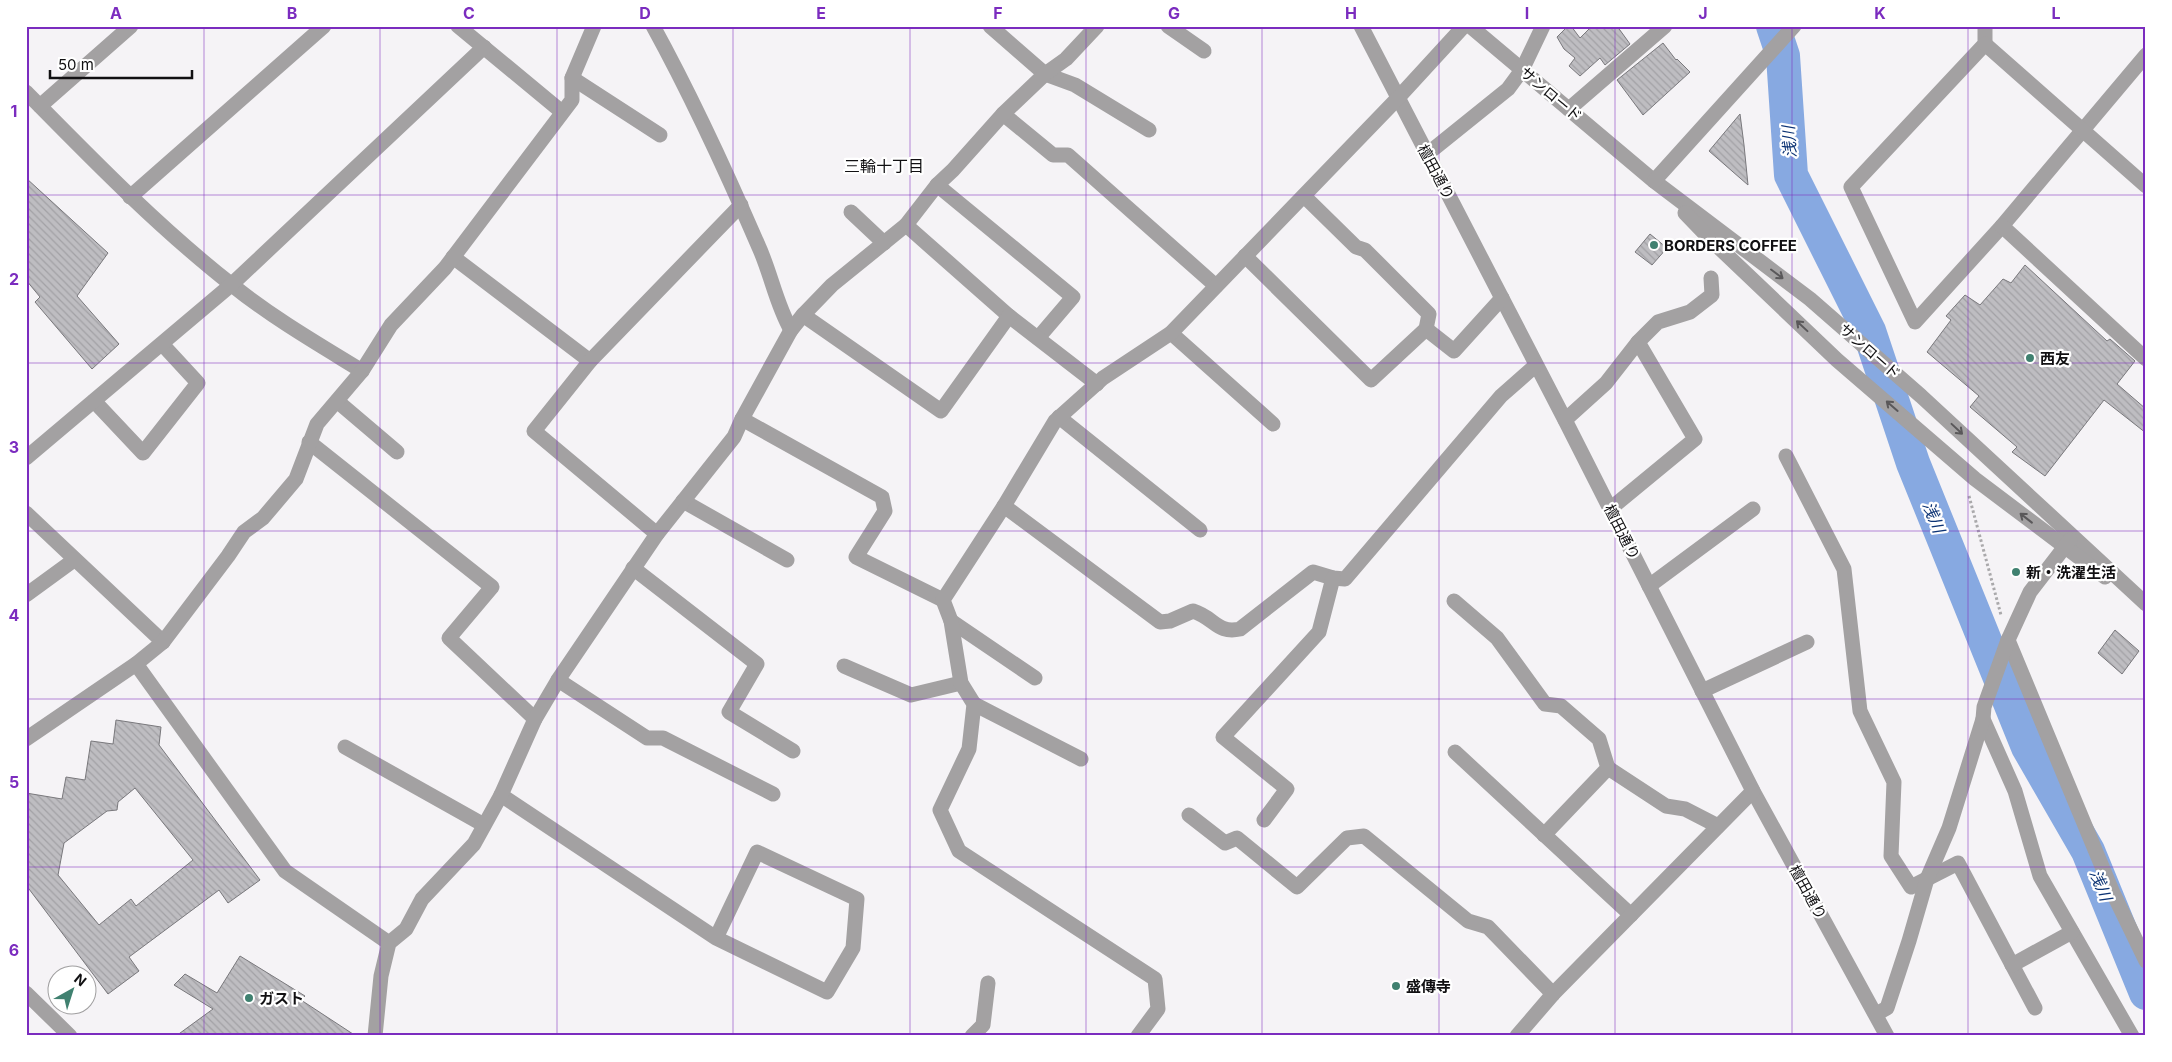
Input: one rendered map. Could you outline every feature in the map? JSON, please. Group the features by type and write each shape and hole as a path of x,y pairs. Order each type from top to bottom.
{"street":[{"path":"40,106 131,26"},
{"path":"130,197 324,26"},
{"path":"26,739 136,664 163,642 244,532 264,518 296,478 317,424 362,371 392,325 453,257 572,100 572,78 594,26"},
{"path":"653,26 687,88 741,205 766,263 782,315 791,330"},
{"path":"990,26 1045,74 1075,85 1149,130"},
{"path":"375,1036 381,976 389,943 406,929 422,899 474,844 501,794 535,719 558,680 657,534 734,437 791,330 832,285 906,226 937,185 953,170 1003,114 1045,74 1066,59 1097,26"},
{"path":"1168,26 1204,52"},
{"name":"檀田通り","path":"1361,26 1426,155 1502,298 1535,366 1565,420 1753,791 1887,1036"},
{"path":"943,600 1004,506 1055,421 1097,384 1171,333 1397,99 1464,26"},
{"name":"サンロード","path":"1470,26 1654,181 1810,299 1921,396 2068,542"},
{"path":"1426,155 1508,89 1522,70 1544,26"},
{"path":"1569,109 1665,26"},
{"path":"1654,181 1794,26"},
{"path":"1985,26 1985,44 1850,186 1915,322 2002,226 2146,55"},
{"path":"460,27 562,112"},
{"path":"1985,44 2146,186"},
{"path":"26,458 231,285 484,47"},
{"path":"572,78 660,135"},
{"path":"26,92 130,197 231,285 287,326 362,371"},
{"path":"1003,114 1053,155 1068,156 1216,286"},
{"name":"サンロード","path":"1654,181 1711,240 1837,360 1976,479"},
{"path":"937,185 1073,297 1038,338"},
{"path":"1245,256 1371,380 1426,328 1429,314 1365,250 1356,247 1304,196"},
{"path":"657,534 534,431 590,361 741,205"},
{"path":"851,212 884,243"},
{"path":"906,226 1010,316 1097,384"},
{"path":"2002,226 2146,359"},
{"path":"453,257 590,361"},
{"path":"1565,420 1606,383 1638,342 1658,322 1690,312 1712,296 1711,278"},
{"path":"1426,328 1454,351 1502,298"},
{"path":"803,315 941,411 1010,316"},
{"path":"1171,333 1272,424"},
{"path":"1610,509 1694,439 1638,342"},
{"path":"94,401 142,453 198,383 162,344"},
{"path":"1004,506 1160,622 1170,621 1193,611 1205,615 1223,630 1240,629 1312,572 1333,578 1345,579 1501,396 1535,366"},
{"path":"337,401 398,452"},
{"path":"1059,417 1200,530"},
{"path":"742,419 882,497 885,511 856,557 943,600 951,621 961,683 974,704 1081,759"},
{"path":"309,442 492,587 449,638 535,719"},
{"path":"1786,456 1844,569 1860,711 1894,782 1891,856 1911,887 1958,863 2035,1008"},
{"path":"1976,479 2068,542 2146,605"},
{"path":"683,501 787,560"},
{"path":"1649,586 1753,509"},
{"path":"26,512 74,560 163,642"},
{"path":"1876,1014 1887,1008 1927,879 1949,828 2006,646 2030,592 2068,542"},
{"path":"26,595 74,560"},
{"path":"633,568 757,664 729,712 793,751"},
{"path":"1264,820 1287,789 1223,738 1319,632 1333,578"},
{"path":"1454,601 1497,638 1545,704 1561,706 1599,739 1608,768 1666,806 1685,810 1718,826"},
{"path":"951,621 1036,678"},
{"path":"1702,691 1807,642"},
{"path":"2006,646 2113,893 2146,961"},
{"path":"136,664 285,872 389,943"},
{"path":"844,666 911,695 961,683"},
{"path":"558,680 647,738 663,738 773,794"},
{"path":"974,704 969,749 940,810 958,851 1155,980 1158,1009 1138,1036"},
{"path":"1984,713 2015,791 2040,876 2132,1036"},
{"path":"345,747 484,825"},
{"path":"1455,752 1631,915"},
{"path":"1544,835 1608,768"},
{"path":"1517,1036 1553,994 1753,791"},
{"path":"501,794 716,938 827,992 853,948 857,899 757,852 716,938"},
{"path":"1190,815 1225,843 1237,838 1297,887 1347,838 1364,836 1468,921 1488,927 1553,994"},
{"path":"2012,965 2072,932"},
{"path":"972,1036 983,1025 988,983"},
{"path":"26,993 70,1036"}],"path":[{"path":"1976,479 1968,498 2006,646"}],"building":[{"path":"1568,26 1571,26 1580,38 1592,26 1617,26 1630,44 1605,65 1600,58 1580,76 1569,66 1575,58 1564,49 1557,37"},
{"path":"1663,43 1676,60 1690,72 1643,115 1617,80"},
{"path":"1740,114 1744,145 1748,185 1709,151"},
{"path":"26,178 108,253 77,296 119,344 92,369 35,302 40,297 26,280"},
{"path":"1650,234 1667,248 1652,265 1635,252"},
{"path":"2025,265 2107,341 2110,339 2135,361 2117,384 2146,409 2146,433 2104,400 2045,476 2012,452 2017,447 1970,407 1979,396 1927,352 1951,320 1946,316 1965,295 1980,305 2003,279 2011,283"},
{"path":"2115,630 2139,651 2122,674 2098,653"},
{"path":"116,720 161,727 159,745 260,880 228,903 219,890 129,957 139,971 108,994 98,981 98,964 85,964 26,885 26,793 62,799 66,777 85,780 91,741 113,744","holes":["135,788 193,860 136,906 131,899 99,925 58,875 64,843 107,811 117,810 118,802"]},
{"name":"ガスト","path":"240,956 305,996 301,1000 356,1036 176,1036 213,1009 174,985 185,974 217,993"}],"waterway":[{"name":"浅川","path":"1773,26 1783,56 1791,175 1869,331 1913,463 2028,747 2088,851 2146,993"}],"place":[{"name":"BORDERS COFFEE","path":"1654,245"},
{"name":"西友","path":"2030,358"},
{"name":"新・洗濯生活","path":"2016,572"},
{"name":"盛傳寺","path":"1396,986"},
{"name":"ガスト","path":"249,998"}],"district":[{"name":"三輪十丁目","path":"884,166"}]}
